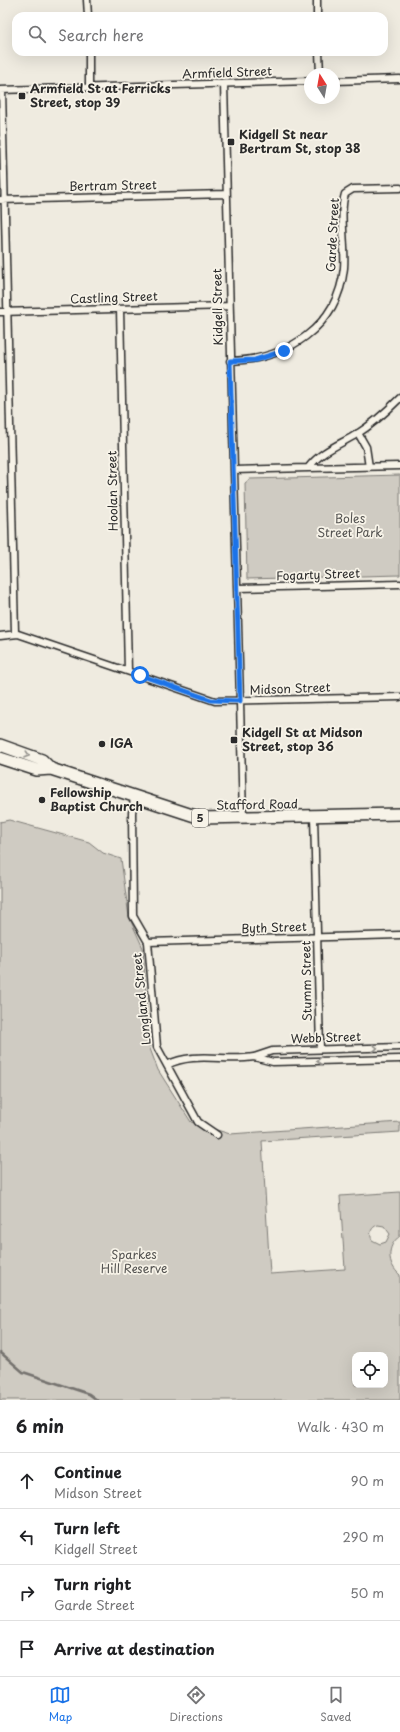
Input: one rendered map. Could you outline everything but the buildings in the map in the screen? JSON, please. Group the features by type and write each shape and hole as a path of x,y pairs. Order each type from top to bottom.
{"highway":[{"name":"Stafford Road","path":"0,745 42,760 51,769"},
{"name":"Stafford Road","path":"0,758 38,770 51,769 195,817 243,818 400,814"}],"street":[{"path":"87,0 88,12"},
{"path":"317,0 317,12"},
{"path":"89,56 89,87"},
{"path":"319,56 320,68"},
{"path":"340,81 400,79"},
{"name":"Armfield Street","path":"1,90 304,81"},
{"name":"Kidgell Street","path":"224,84 243,818"},
{"path":"1,90 2,200 7,312 15,633"},
{"name":"Garde Street","path":"230,361 255,360 275,355 302,340 317,327 333,303 343,276 345,194 353,189 400,188"},
{"name":"Bertram Street","path":"2,200 226,194"},
{"name":"Castling Street","path":"0,312 229,306"},
{"name":"Hoolan Street","path":"120,309 128,671"},
{"path":"308,468 322,454 358,433 389,409 400,398"},
{"path":"358,433 366,447 369,467"},
{"path":"234,470 400,466"},
{"name":"Fogarty Street","path":"237,588 400,584"},
{"name":"Midson Street","path":"0,636 15,633 211,700 240,701 400,697"},
{"name":"Longland Street","path":"134,797 132,813 133,916 148,942 157,1047 198,1122 217,1135"},
{"name":"Stumm Street","path":"314,816 320,1049"},
{"name":"Byth Street","path":"148,942 400,935"},
{"name":"Webb Street","path":"253,1057 272,1051 400,1047"},
{"name":"Webb Street","path":"167,1065 174,1061 190,1058 253,1057 273,1062 400,1059"}],"green space":[{"name":"Boles Street Park","path":"400,475 400,575 247,579 245,483 250,479"},
{"name":"Sparkes Hill Reserve","path":"9,820 89,842 103,853 121,859 129,917 143,948 149,1046 158,1070 191,1122 230,1134 400,1122 400,1132 262,1141 270,1274 345,1269 340,1196 400,1192 400,1236 392,1245 390,1255 393,1266 400,1275 400,1400 0,1400 0,822","holes":["378,1225 384,1226 390,1234 386,1242 380,1244 372,1240 371,1231"]}],"waterway":[{"path":"0,1352 23,1372 89,1394 97,1400"}],"place":[{"name":"Armfield St at Ferricks Street, stop 39","path":"22,96"},
{"name":"Kidgell St near Bertram St, stop 38","path":"231,142"},
{"name":"Kidgell St at Midson Street, stop 36","path":"234,740"},
{"name":"IGA","path":"102,744"},
{"name":"Fellowship Baptist Church","path":"42,800"}],"route":[{"path":"140,675 211,700 240,701 230,361 266,358 284,351"}]}
